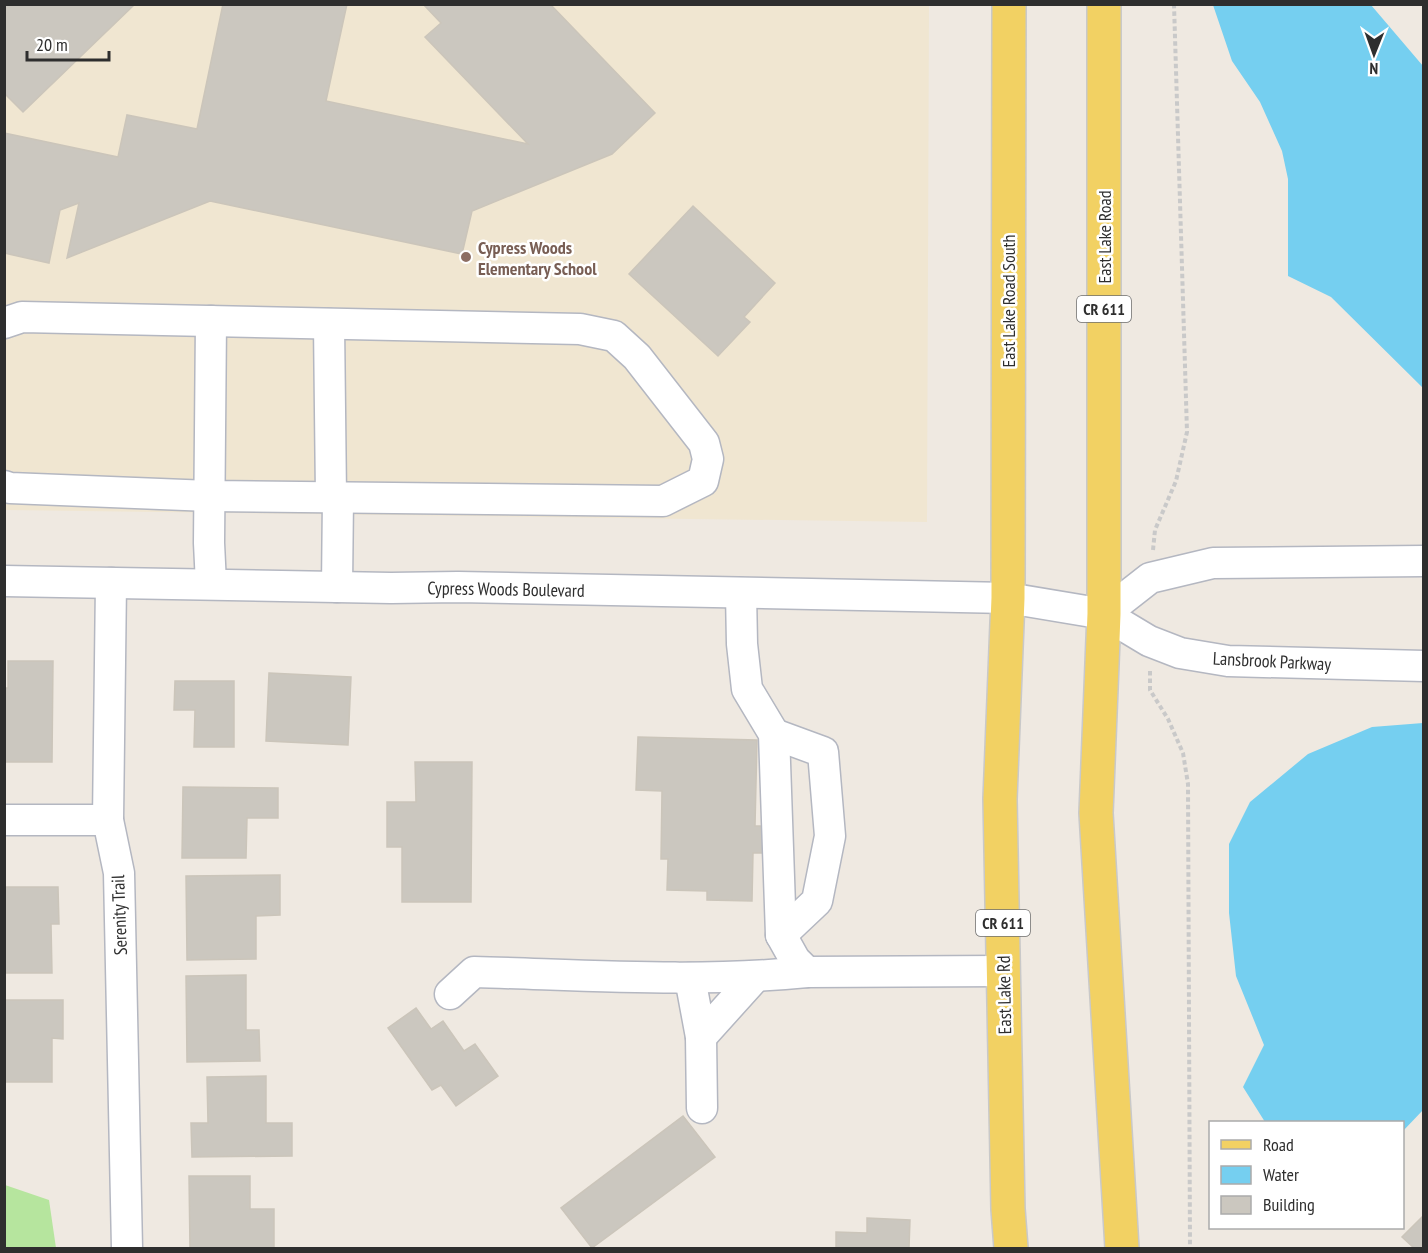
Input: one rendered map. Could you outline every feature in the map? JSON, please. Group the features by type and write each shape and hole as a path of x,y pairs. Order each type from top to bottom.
{"main road":[{"name":"East Lake Road South","path":"1008,4 1008,598"},
{"name":"East Lake Road","path":"1104,4 1104,614"},
{"name":"East Lake Rd","path":"1008,598 1000,800 1008,1209 1011,1248"},
{"name":"CR 611","path":"1104,614 1096,813 1122,1248"}],"street":[{"path":"4,323 22,317 580,329 614,336 637,357 704,443 708,459 703,481 663,501 210,496 4,486"},
{"path":"211,321 209,543 211,584"},
{"path":"329,324 337,587"},
{"path":"1104,614 1149,578 1213,563 1424,561"},
{"name":"Cypress Woods Boulevard","path":"4,581 470,587 1008,598 1104,614"},
{"name":"Serenity Trail","path":"111,583 108,820 119,873 126,1248"},
{"path":"741,593 742,644 747,689 774,734 781,935 795,960 807,972"},
{"name":"Lansbrook Parkway","path":"1104,614 1149,641 1180,653 1228,662 1424,666"},
{"path":"774,734 823,752 830,836 817,901 781,935"},
{"path":"4,820 108,820"},
{"path":"450,994 474,972 690,978 755,977 807,972 1004,971"},
{"path":"701,1038 755,977"},
{"path":"690,978 701,1038 702,1108"}],"shaded area":[{"name":"Cypress Woods Elementary School","path":"5,5 929,5 927,522 5,510"}],"green space":[{"path":"5,1185 49,1200 56,1248 5,1248"}],"water":[{"path":"1213,5 1371,5 1423,66 1423,388 1331,297 1288,276 1288,179 1282,151 1260,102 1232,61"},
{"path":"1423,723 1423,1110 1404,1130 1404,1121 1264,1121 1243,1087 1264,1045 1236,976 1229,913 1229,844 1250,802 1308,754 1372,727"}],"building":[{"path":"4,4 135,4 23,112 4,93"},
{"path":"223,4 347,4 326,101 528,144 425,37 441,23 423,4 550,4 655,113 612,154 472,211 462,254 210,201 67,258 79,203 60,210 49,263 4,253 4,133 118,157 127,115 197,129"},
{"path":"693,206 775,283 744,317 750,322 718,356 629,274"},
{"path":"8,661 53,661 52,762 4,762 4,688 8,688"},
{"path":"269,673 351,677 348,745 266,741"},
{"path":"175,681 234,681 234,747 194,747 195,710 174,710"},
{"path":"638,737 757,740 755,826 766,826 765,853 753,853 752,901 707,900 707,891 667,890 668,859 661,859 662,791 636,790"},
{"path":"415,762 472,762 471,902 402,902 402,847 387,847 387,802 416,802"},
{"path":"183,787 278,788 278,818 247,818 246,858 182,858"},
{"path":"280,875 280,915 256,916 256,959 187,960 186,876"},
{"path":"4,887 58,887 59,924 51,924 52,973 4,973"},
{"path":"246,975 246,1030 259,1030 260,1061 187,1062 186,976"},
{"path":"4,1000 63,1000 63,1039 52,1038 52,1082 4,1082"},
{"path":"416,1008 431,1029 443,1021 464,1051 475,1044 498,1076 456,1106 441,1085 432,1090 388,1028"},
{"path":"266,1076 266,1123 292,1123 292,1156 192,1157 191,1123 208,1123 207,1077"},
{"path":"683,1116 715,1157 592,1248 561,1208"},
{"path":"189,1176 250,1176 250,1209 274,1209 274,1248 190,1248"},
{"path":"1424,1215 1424,1248 1414,1248 1402,1237"},
{"path":"867,1218 910,1220 909,1248 836,1248 836,1232 867,1233"}],"place":[{"name":"Cypress Woods Elementary School","path":"466,257"}]}
